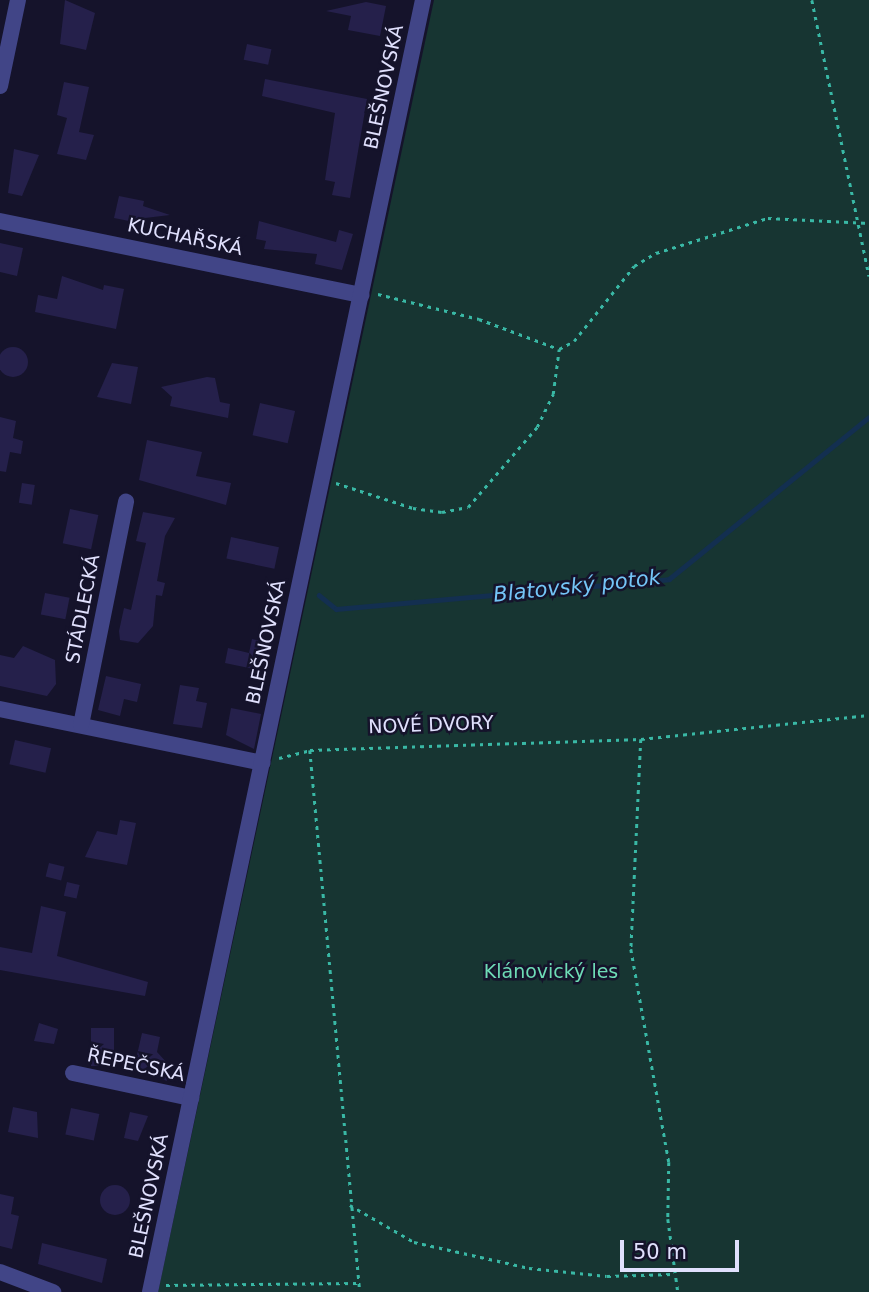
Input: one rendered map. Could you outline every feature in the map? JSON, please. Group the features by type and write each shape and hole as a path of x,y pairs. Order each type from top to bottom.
{"street":[{"path":"0,86 18,0"},
{"name":"BLEŠNOVSKÁ","path":"151,1289 321,480 368,293 423,0"},
{"name":"KUCHAŘSKÁ","path":"0,221 368,293"},
{"name":"STÁDLECKÁ","path":"80,725 126,500"},
{"path":"0,709 262,763"},
{"name":"ŘEPEČSKÁ","path":"72,1073 191,1098"},
{"path":"0,1272 53,1292"}],"path":[{"path":"812,0 869,276"},
{"path":"559,349 573,341 634,266 656,253 768,218 869,223"},
{"path":"368,293 385,301 479,319 559,349"},
{"path":"321,480 413,508 442,512 468,507 537,427 553,394 559,349"},
{"name":"NOVÉ DVORY","path":"262,763 310,750 640,739 869,715"},
{"path":"640,739 631,949 668,1163 673,1274 678,1292"},
{"path":"310,750 360,1292"},
{"path":"350,1205 414,1242 529,1268 607,1276 673,1274"},
{"path":"151,1289 360,1283"}],"green space":[{"name":"Klánovický les","path":"434,0 869,0 869,1292 158,1292"}],"building":[{"path":"65,0 95,13 86,50 60,44"},
{"path":"366,2 386,6 380,36 348,30 351,16 326,11"},
{"path":"247,44 271,49 268,65 244,60"},
{"path":"265,79 367,99 350,198 332,195 335,182 325,180 335,113 262,96"},
{"path":"64,82 89,87 79,132 94,135 86,160 57,154 67,118 57,115"},
{"path":"14,149 39,155 22,196 8,193"},
{"path":"119,196 144,201 143,206 170,215 145,218 144,224 114,218"},
{"path":"259,221 336,242 339,230 353,234 342,270 315,264 317,254 264,249 266,241 256,239"},
{"path":"0,243 23,248 17,276 0,272"},
{"path":"62,276 103,290 104,285 124,289 116,329 35,312 38,295 57,299"},
{"path":"13,347 23,352 28,362 23,372 13,377 3,372 -2,362 3,352"},
{"path":"112,363 138,367 131,404 97,397"},
{"path":"207,377 215,378 220,402 230,404 228,418 170,406 172,397 161,387"},
{"path":"260,403 295,411 288,443 253,435"},
{"path":"0,417 16,421 13,438 23,441 21,454 10,452 6,472 0,471"},
{"path":"147,440 202,452 196,476 231,483 226,505 139,480"},
{"path":"22,483 35,485 32,505 19,503"},
{"path":"70,509 98,515 91,549 63,543"},
{"path":"143,512 175,518 165,536 157,581 165,583 162,596 156,595 153,626 138,643 120,640 119,631 124,608 131,610 146,543 136,541"},
{"path":"231,537 279,547 274,569 226,559"},
{"path":"45,593 70,598 65,619 41,615"},
{"path":"252,639 265,642 258,670 225,663 228,648 249,653"},
{"path":"23,646 55,660 56,684 47,696 0,686 0,655 14,658"},
{"path":"106,676 141,684 137,702 124,699 120,716 98,710"},
{"path":"180,685 199,688 196,701 207,703 202,728 173,724"},
{"path":"231,708 261,714 254,749 226,735"},
{"path":"15,740 51,748 45,773 9,764"},
{"path":"120,820 136,823 127,865 85,857 97,831 117,835"},
{"path":"49,863 65,867 61,880 46,877"},
{"path":"67,882 80,885 77,899 64,896"},
{"path":"41,906 66,912 57,956 148,982 145,996 0,970 0,947 32,953"},
{"path":"39,1023 58,1029 54,1044 34,1041"},
{"path":"91,1028 114,1028 114,1056 104,1056 104,1066 91,1066"},
{"path":"142,1033 160,1037 157,1052 170,1066 167,1081 134,1068"},
{"path":"13,1107 37,1112 38,1138 8,1132"},
{"path":"71,1108 99,1114 94,1140 65,1134"},
{"path":"130,1112 148,1116 138,1141 124,1138"},
{"path":"115,1185 121,1186 129,1194 129,1206 121,1214 115,1215 109,1214 101,1206 100,1200 101,1194 109,1186"},
{"path":"0,1194 14,1197 11,1214 19,1216 12,1249 0,1246"},
{"path":"42,1243 107,1259 102,1283 38,1264"}],"waterway":[{"name":"Blatovský potok","path":"319,595 336,609 669,579 869,417"}]}
